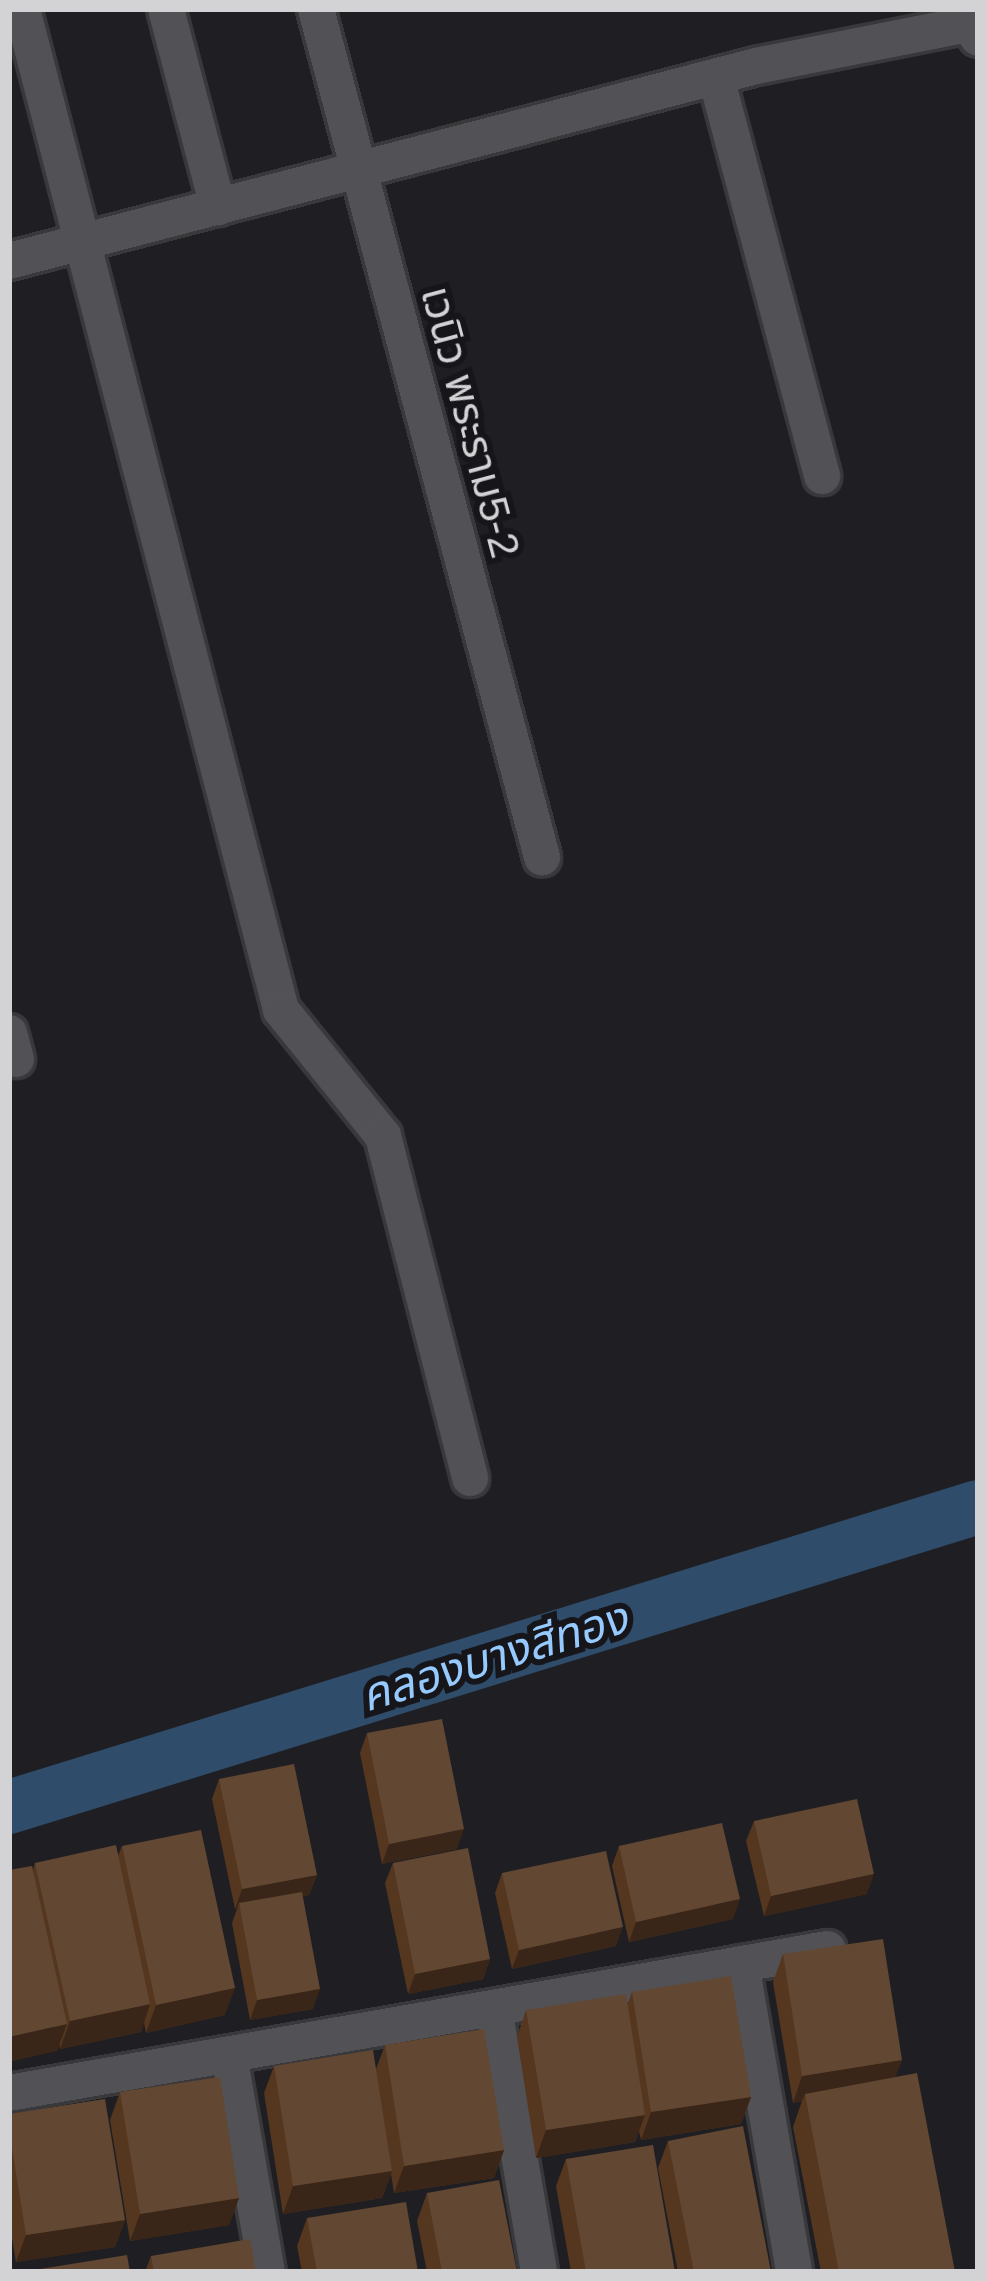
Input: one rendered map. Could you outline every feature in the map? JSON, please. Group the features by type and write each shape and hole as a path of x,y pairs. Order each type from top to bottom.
{"street":[{"path":"22,9 281,1010 383,1136 470,1478"},
{"path":"166,9 218,207"},
{"name":"เวนิว พระราม5-2","path":"316,9 355,172 542,857"},
{"path":"9,260 716,77 923,31 968,25 978,38"},
{"path":"716,77 822,476"},
{"path":"9,2093 866,1942"},
{"path":"741,1964 794,2272"},
{"path":"494,2008 539,2272"},
{"path":"229,2055 266,2272"}],"building":[{"path":"442,1719 464,1829 389,1844 367,1733"},
{"path":"294,1764 317,1875 242,1889 219,1779"},
{"path":"857,1799 874,1874 771,1896 754,1821"},
{"path":"722,1823 740,1899 636,1922 619,1846"},
{"path":"201,1830 235,1988 156,2005 122,1846"},
{"path":"116,1845 150,2004 70,2021 35,1863"},
{"path":"468,1848 490,1959 415,1974 393,1863"},
{"path":"606,1851 623,1927 519,1950 502,1873"},
{"path":"32,1866 67,2024 9,2037 9,1870"},
{"path":"302,1892 320,1989 257,2000 239,1903"},
{"path":"883,1939 902,2060 802,2076 783,1954"},
{"path":"731,1976 751,2097 651,2112 632,1992"},
{"path":"626,1994 645,2115 546,2130 526,2010"},
{"path":"484,2029 504,2150 404,2166 385,2045"},
{"path":"373,2050 392,2171 293,2186 274,2066"},
{"path":"917,2073 955,2272 839,2272 805,2094"},
{"path":"220,2077 239,2198 140,2214 120,2092"},
{"path":"105,2099 125,2220 26,2235 9,2114"},
{"path":"743,2126 771,2272 694,2272 668,2141"},
{"path":"653,2145 675,2272 586,2272 566,2159"},
{"path":"499,2180 517,2272 442,2272 427,2193"},
{"path":"406,2202 418,2272 317,2272 307,2218"},
{"path":"250,2239 256,2272 154,2272 151,2256"},
{"path":"127,2255 130,2272 28,2272 28,2271"}],"waterway":[{"name":"คลองบางสีทอง","path":"9,1807 978,1507"}]}
